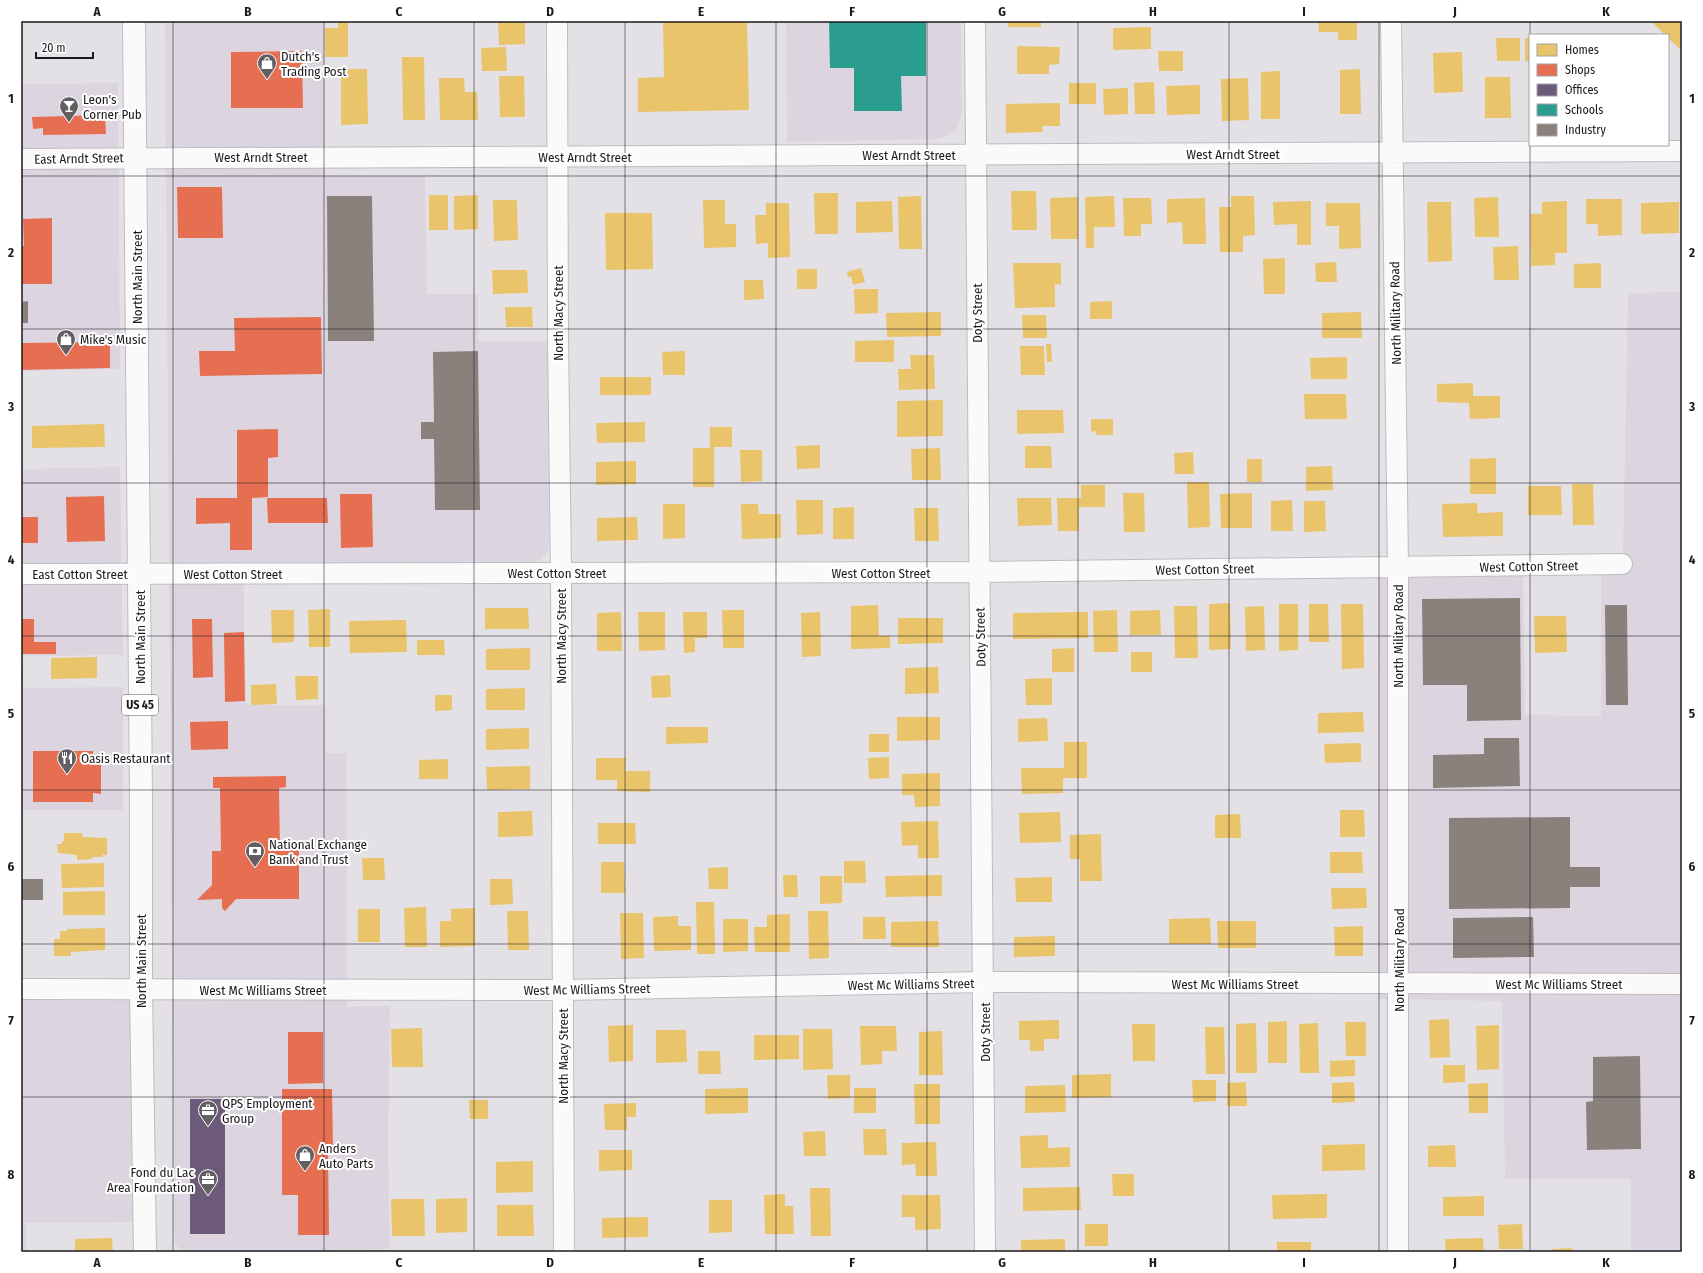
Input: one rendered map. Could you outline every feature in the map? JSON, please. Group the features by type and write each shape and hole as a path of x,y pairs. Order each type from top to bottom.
{"main road":[{"name":"North Main Street","path":"134,21 139,574 140,989 145,1252"}],"street":[{"name":"North Macy Street","path":"556,21 561,573 564,1252"},
{"name":"Doty Street","path":"975,21 985,1252"},
{"name":"North Military Road","path":"1391,21 1398,567 1398,1252"},
{"name":"West Arndt Street","path":"136,158 1682,151"},
{"name":"East Arndt Street","path":"21,159 136,158"},
{"name":"West Cotton Street","path":"139,574 979,572 1622,564"},
{"name":"East Cotton Street","path":"21,574 139,574"},
{"name":"West Mc Williams Street","path":"21,989 562,990 984,982 1682,984"}],"shaded area":[{"path":"324,21 325,176 425,176 427,294 478,294 478,341 548,341 549,542 548,551 541,560 527,563 243,564 246,705 325,705 326,753 346,753 347,1007 390,1006 388,1145 390,1249 189,1252 179,1248 175,1244 174,1237 165,22"},
{"path":"786,21 961,21 962,112 957,129 947,136 938,139 787,142"},
{"path":"118,83 120,369 21,371 21,84"},
{"path":"1682,292 1682,1252 1631,1252 1631,1179 1505,1179 1502,1001 1379,999 1378,557 1523,557 1525,715 1601,716 1601,556 1623,555 1628,293"},
{"path":"120,467 123,655 21,656 21,469"},
{"path":"123,687 123,810 21,810 21,688"},
{"path":"21,989 141,989 145,1222 26,1223 26,1252 21,1252"}],"building: Homes":[{"path":"338,21 348,21 348,57 325,57 325,28 338,28"},
{"path":"663,21 747,21 749,110 638,112 638,78 664,77"},
{"path":"1008,21 1041,21 1041,27 1008,27"},
{"path":"1318,21 1357,21 1357,40 1338,40 1338,32 1319,32"},
{"path":"1651,21 1682,21 1682,51 1669,39 1669,34 1664,34"},
{"path":"498,22 525,22 525,44 499,45"},
{"path":"1151,27 1151,49 1113,50 1113,28"},
{"path":"1496,38 1520,38 1520,61 1497,61"},
{"path":"1525,38 1529,38 1529,61 1525,61"},
{"path":"1017,46 1060,47 1059,64 1049,65 1049,74 1017,74"},
{"path":"506,47 507,71 482,71 481,48"},
{"path":"1158,51 1183,51 1183,71 1159,71"},
{"path":"1462,52 1463,92 1434,93 1433,53"},
{"path":"402,57 424,57 425,120 403,120"},
{"path":"341,69 367,69 368,124 341,125"},
{"path":"1360,69 1361,114 1340,114 1340,70"},
{"path":"1280,71 1280,119 1261,119 1261,72"},
{"path":"499,76 524,76 525,117 500,117"},
{"path":"1485,77 1510,77 1511,118 1485,118"},
{"path":"439,78 464,78 465,92 477,92 478,120 440,120"},
{"path":"1248,78 1249,120 1222,121 1221,79"},
{"path":"1154,82 1155,114 1135,114 1134,83"},
{"path":"1069,83 1096,83 1096,104 1069,104"},
{"path":"1200,85 1200,114 1167,115 1166,86"},
{"path":"1128,88 1128,114 1104,115 1103,89"},
{"path":"1060,103 1060,126 1042,126 1043,132 1006,133 1006,104"},
{"path":"1011,191 1036,191 1037,230 1012,230"},
{"path":"814,193 838,193 838,234 815,234"},
{"path":"429,195 448,195 448,230 429,230"},
{"path":"478,195 478,229 454,230 454,196"},
{"path":"921,196 922,249 899,249 898,197"},
{"path":"1114,196 1115,227 1094,227 1094,248 1086,248 1085,197"},
{"path":"1231,196 1254,196 1255,235 1243,236 1243,252 1220,252 1219,207 1231,207"},
{"path":"1078,197 1078,239 1051,239 1050,198"},
{"path":"1498,197 1499,237 1475,237 1474,198"},
{"path":"1123,198 1151,198 1152,224 1141,224 1141,236 1124,236"},
{"path":"1205,198 1206,244 1183,244 1182,222 1167,223 1167,199"},
{"path":"1586,199 1622,199 1622,235 1598,236 1598,224 1586,224"},
{"path":"493,200 517,200 518,240 494,241"},
{"path":"703,200 725,200 725,224 736,224 736,247 704,248"},
{"path":"892,201 893,232 856,233 856,202"},
{"path":"1311,201 1311,245 1297,245 1297,224 1274,225 1273,202"},
{"path":"1567,201 1567,253 1555,253 1555,265 1531,266 1530,214 1542,214 1542,202"},
{"path":"1427,202 1451,202 1452,261 1428,262"},
{"path":"1679,202 1679,233 1641,234 1641,203"},
{"path":"766,203 789,203 790,257 768,258 768,243 756,244 755,215 766,215"},
{"path":"1326,203 1360,203 1361,248 1339,249 1339,226 1326,226"},
{"path":"605,213 652,213 653,269 606,270"},
{"path":"1518,246 1519,280 1494,280 1493,247"},
{"path":"1285,258 1285,294 1264,294 1263,259"},
{"path":"1336,262 1337,282 1316,282 1315,263"},
{"path":"1013,263 1061,263 1061,285 1055,284 1055,307 1015,308"},
{"path":"1601,263 1601,288 1574,288 1574,264"},
{"path":"861,268 865,282 853,285 851,276 848,277 847,272"},
{"path":"797,269 817,269 817,289 797,289"},
{"path":"492,270 527,270 528,293 493,294"},
{"path":"744,280 763,280 764,299 744,300"},
{"path":"854,289 878,289 878,313 855,314"},
{"path":"1112,301 1112,319 1090,319 1090,302"},
{"path":"505,307 532,307 533,327 506,327"},
{"path":"941,312 941,336 887,337 886,313"},
{"path":"1361,312 1362,338 1322,338 1322,313"},
{"path":"1022,315 1046,315 1047,338 1023,338"},
{"path":"894,340 894,362 855,362 855,341"},
{"path":"1046,344 1051,344 1052,362 1047,362"},
{"path":"1020,346 1044,346 1045,375 1021,375"},
{"path":"685,351 685,375 663,375 662,352"},
{"path":"910,355 934,355 935,389 899,390 898,369 911,369"},
{"path":"1347,357 1347,379 1311,379 1310,358"},
{"path":"600,377 651,377 651,395 600,395"},
{"path":"1473,383 1473,396 1500,396 1500,418 1470,419 1469,403 1437,402 1437,384"},
{"path":"1304,394 1346,394 1347,419 1305,419"},
{"path":"943,400 943,436 897,437 897,401"},
{"path":"1017,410 1063,410 1064,433 1017,434"},
{"path":"1091,419 1113,419 1113,435 1096,435 1096,431 1091,432"},
{"path":"645,422 645,442 597,443 596,423"},
{"path":"104,424 105,447 32,448 32,426"},
{"path":"710,427 732,427 732,447 714,447 714,487 693,487 693,448 710,448"},
{"path":"820,445 820,468 797,469 796,446"},
{"path":"1025,446 1051,446 1052,468 1025,468"},
{"path":"940,448 941,480 912,480 911,449"},
{"path":"740,450 762,450 762,481 741,482"},
{"path":"1193,452 1194,474 1175,474 1174,453"},
{"path":"1496,458 1496,494 1470,494 1470,459"},
{"path":"1247,459 1262,459 1262,482 1247,482"},
{"path":"636,461 636,484 596,485 596,462"},
{"path":"1332,466 1333,490 1306,491 1306,467"},
{"path":"1187,482 1209,482 1210,527 1188,528"},
{"path":"1572,484 1593,484 1594,525 1573,525"},
{"path":"1081,485 1105,485 1105,507 1079,507 1079,531 1058,531 1057,498 1081,498"},
{"path":"1528,486 1561,486 1562,515 1528,515"},
{"path":"1123,493 1144,493 1145,532 1124,532"},
{"path":"1252,493 1252,528 1221,528 1220,494"},
{"path":"1017,498 1051,498 1052,525 1018,526"},
{"path":"796,500 823,500 823,534 797,535"},
{"path":"1292,500 1293,531 1271,531 1271,501"},
{"path":"1304,501 1325,501 1326,531 1304,532"},
{"path":"1477,503 1478,513 1503,512 1503,536 1443,537 1442,504"},
{"path":"663,504 685,504 685,538 663,539"},
{"path":"741,504 758,504 759,514 781,514 781,538 742,539"},
{"path":"854,507 854,539 833,539 833,508"},
{"path":"914,508 938,508 939,541 915,541"},
{"path":"637,517 638,540 597,541 597,518"},
{"path":"1230,603 1231,649 1209,650 1209,604"},
{"path":"1279,604 1298,604 1298,650 1279,651"},
{"path":"1309,604 1328,604 1329,642 1309,642"},
{"path":"1341,604 1363,604 1364,668 1342,669"},
{"path":"878,605 879,636 890,636 890,648 851,649 851,606"},
{"path":"1174,606 1197,606 1198,658 1175,658"},
{"path":"1264,606 1265,650 1246,651 1245,607"},
{"path":"485,608 528,608 529,629 485,629"},
{"path":"330,609 330,647 309,647 308,610"},
{"path":"271,610 294,610 294,642 272,643"},
{"path":"722,610 744,610 744,648 723,648"},
{"path":"1117,610 1118,652 1094,652 1093,611"},
{"path":"1160,610 1161,635 1130,635 1130,611"},
{"path":"621,612 622,651 597,651 597,613"},
{"path":"638,612 665,612 665,650 639,651"},
{"path":"683,612 707,612 707,638 695,638 695,652 684,653"},
{"path":"820,612 821,656 802,657 801,613"},
{"path":"1088,612 1088,638 1013,639 1013,613"},
{"path":"1534,616 1566,616 1567,652 1535,653"},
{"path":"898,618 943,618 943,643 898,644"},
{"path":"406,620 407,652 350,653 349,621"},
{"path":"417,640 444,640 445,655 417,655"},
{"path":"530,648 530,670 486,670 486,649"},
{"path":"1074,648 1074,672 1052,672 1052,649"},
{"path":"1131,652 1152,652 1152,672 1131,672"},
{"path":"97,657 97,678 51,679 51,658"},
{"path":"938,667 939,693 905,694 905,668"},
{"path":"670,675 671,697 652,698 651,676"},
{"path":"295,676 318,676 318,699 296,700"},
{"path":"1052,678 1052,705 1026,705 1025,679"},
{"path":"276,684 277,704 251,705 251,685"},
{"path":"525,688 525,710 486,710 486,689"},
{"path":"435,695 452,695 452,710 435,711"},
{"path":"1363,712 1364,732 1318,733 1318,713"},
{"path":"897,717 940,717 940,740 897,741"},
{"path":"1047,718 1048,741 1018,742 1018,719"},
{"path":"666,727 708,727 708,743 666,744"},
{"path":"529,728 529,749 486,750 486,729"},
{"path":"869,734 889,734 889,752 869,752"},
{"path":"1064,742 1087,742 1087,778 1063,778 1063,793 1022,794 1021,768 1064,768"},
{"path":"1361,743 1361,762 1325,763 1324,744"},
{"path":"889,757 889,778 869,779 868,758"},
{"path":"596,758 626,758 625,771 650,771 650,792 617,791 617,780 596,780"},
{"path":"448,759 448,779 419,779 419,760"},
{"path":"530,766 530,789 487,790 486,767"},
{"path":"940,773 940,806 915,807 914,795 902,795 902,774"},
{"path":"1340,810 1364,810 1365,837 1340,837"},
{"path":"532,811 533,836 498,837 498,812"},
{"path":"1060,812 1061,842 1020,843 1019,813"},
{"path":"1240,814 1241,838 1215,838 1215,815"},
{"path":"938,821 939,858 918,858 918,845 902,846 901,822"},
{"path":"598,823 635,823 636,844 598,844"},
{"path":"64,833 82,833 83,837 107,838 107,855 102,855 103,857 92,857 93,859 77,860 77,855 58,853 57,844 62,844 62,841 64,841"},
{"path":"1101,834 1102,881 1080,881 1080,859 1070,859 1070,835"},
{"path":"1330,852 1362,852 1363,873 1330,873"},
{"path":"362,858 384,858 385,880 363,880"},
{"path":"844,861 865,861 866,883 844,883"},
{"path":"601,862 624,862 625,893 601,893"},
{"path":"104,863 104,887 62,888 61,864"},
{"path":"728,867 728,889 709,889 708,868"},
{"path":"783,875 797,875 798,897 784,897"},
{"path":"942,875 942,896 886,897 885,876"},
{"path":"820,876 842,876 842,903 820,904"},
{"path":"1052,877 1052,902 1016,902 1015,878"},
{"path":"490,879 512,879 513,904 490,905"},
{"path":"1331,888 1366,888 1367,908 1332,909"},
{"path":"105,891 105,915 63,915 63,892"},
{"path":"696,902 714,902 715,954 697,954"},
{"path":"426,907 427,947 405,947 404,908"},
{"path":"475,908 475,946 440,947 440,921 451,921 451,909"},
{"path":"358,909 380,909 380,942 358,942"},
{"path":"507,911 528,911 529,950 508,950"},
{"path":"808,911 828,911 829,958 809,959"},
{"path":"620,913 643,913 644,958 621,959"},
{"path":"790,914 790,952 755,952 754,927 767,927 767,915"},
{"path":"678,916 678,926 691,926 691,950 654,951 653,917"},
{"path":"863,917 885,917 886,939 863,939"},
{"path":"1210,918 1211,944 1169,944 1169,919"},
{"path":"723,919 748,919 748,951 723,952"},
{"path":"938,921 939,947 891,947 891,922"},
{"path":"1217,921 1256,921 1256,948 1218,948"},
{"path":"1363,926 1363,956 1335,956 1334,927"},
{"path":"105,928 105,950 71,952 71,956 54,956 54,939 60,939 60,931 67,931 67,929"},
{"path":"1055,936 1055,956 1014,957 1014,937"},
{"path":"1449,1019 1450,1057 1430,1058 1429,1020"},
{"path":"1059,1020 1059,1039 1044,1039 1044,1051 1030,1051 1030,1040 1019,1040 1019,1021"},
{"path":"1287,1021 1287,1063 1268,1063 1268,1022"},
{"path":"1345,1022 1366,1022 1366,1056 1346,1056"},
{"path":"1256,1023 1257,1073 1236,1073 1236,1024"},
{"path":"1318,1023 1319,1073 1300,1073 1299,1024"},
{"path":"1132,1024 1155,1024 1155,1061 1133,1061"},
{"path":"633,1025 633,1061 609,1062 608,1026"},
{"path":"1499,1025 1499,1069 1477,1070 1476,1026"},
{"path":"860,1026 896,1026 897,1051 882,1051 882,1064 861,1065"},
{"path":"1205,1027 1224,1027 1225,1074 1206,1074"},
{"path":"422,1028 423,1067 392,1067 391,1029"},
{"path":"803,1029 832,1029 833,1069 803,1070"},
{"path":"656,1030 686,1030 687,1062 656,1063"},
{"path":"942,1031 943,1075 919,1075 919,1032"},
{"path":"754,1035 799,1035 799,1059 754,1060"},
{"path":"698,1051 720,1051 721,1074 698,1074"},
{"path":"1355,1060 1355,1076 1330,1077 1330,1061"},
{"path":"1443,1065 1465,1065 1465,1082 1443,1083"},
{"path":"1111,1074 1111,1097 1072,1098 1072,1075"},
{"path":"827,1075 850,1075 850,1098 828,1099"},
{"path":"1192,1080 1216,1080 1216,1101 1193,1102"},
{"path":"1246,1082 1247,1106 1227,1106 1227,1083"},
{"path":"1354,1082 1355,1102 1332,1103 1332,1083"},
{"path":"1488,1083 1488,1113 1469,1113 1468,1084"},
{"path":"914,1084 940,1084 940,1124 915,1124"},
{"path":"1065,1085 1066,1112 1025,1113 1025,1086"},
{"path":"748,1088 748,1113 705,1114 705,1089"},
{"path":"854,1088 876,1088 876,1113 854,1113"},
{"path":"469,1100 488,1100 488,1119 470,1119"},
{"path":"636,1103 636,1117 627,1117 627,1130 605,1130 604,1104"},
{"path":"863,1129 886,1129 887,1155 864,1155"},
{"path":"825,1131 826,1156 804,1156 803,1132"},
{"path":"1048,1135 1048,1148 1070,1147 1070,1167 1021,1168 1020,1136"},
{"path":"936,1142 937,1176 916,1176 915,1164 902,1165 902,1143"},
{"path":"1365,1144 1365,1170 1322,1171 1322,1145"},
{"path":"1455,1145 1456,1167 1428,1167 1428,1146"},
{"path":"599,1150 632,1150 632,1170 599,1171"},
{"path":"533,1161 533,1192 496,1193 496,1162"},
{"path":"1112,1174 1134,1174 1134,1196 1113,1196"},
{"path":"1080,1187 1081,1210 1023,1211 1023,1188"},
{"path":"810,1188 830,1188 831,1236 811,1236"},
{"path":"785,1194 785,1206 793,1206 794,1234 765,1234 764,1195"},
{"path":"1327,1194 1327,1218 1273,1219 1272,1195"},
{"path":"902,1195 940,1195 941,1229 915,1230 915,1217 902,1217"},
{"path":"1484,1196 1484,1216 1443,1216 1443,1197"},
{"path":"467,1198 467,1232 436,1233 436,1199"},
{"path":"391,1199 424,1199 425,1236 392,1236"},
{"path":"709,1200 732,1200 732,1232 709,1233"},
{"path":"497,1205 533,1205 534,1236 497,1236"},
{"path":"648,1217 648,1237 602,1238 602,1218"},
{"path":"1085,1224 1108,1224 1108,1246 1085,1246"},
{"path":"1522,1224 1523,1249 1499,1249 1498,1225"},
{"path":"112,1238 113,1252 75,1252 75,1239"},
{"path":"1483,1238 1484,1252 1446,1252 1445,1239"},
{"path":"1065,1239 1065,1252 1021,1252 1021,1240"},
{"path":"1277,1242 1311,1242 1311,1252 1277,1252"},
{"path":"1572,1248 1573,1252 1551,1252 1551,1249"}],"building: Shops":[{"name":"Dutch's Trading Post","path":"302,51 303,108 231,108 231,52"},
{"name":"Leon's Corner Pub","path":"105,115 106,134 43,135 43,128 33,129 32,117"},
{"path":"177,187 222,187 223,238 178,238"},
{"path":"52,218 52,284 21,284 21,246 24,246 23,219"},
{"path":"321,317 322,374 200,376 199,351 235,351 234,318"},
{"name":"Mike's Music","path":"110,342 110,368 21,370 21,343"},
{"path":"278,429 278,457 268,458 268,497 252,498 252,550 230,550 230,523 196,524 196,498 237,498 237,430"},
{"path":"340,494 372,494 373,547 341,548"},
{"path":"104,496 105,541 67,542 66,497"},
{"path":"267,498 327,498 328,523 268,523"},
{"path":"21,517 38,517 38,543 21,543"},
{"path":"21,619 34,619 34,642 56,642 56,654 21,654"},
{"path":"192,619 212,619 213,677 193,678"},
{"path":"244,632 245,701 225,702 224,633"},
{"path":"228,721 228,749 191,750 190,722"},
{"name":"Oasis Restaurant","path":"33,751 93,751 93,756 101,756 101,794 93,793 93,802 33,802"},
{"path":"286,776 286,787 279,788 280,850 299,850 299,899 236,899 225,911 222,908 222,899 197,900 212,885 212,851 221,851 220,788 213,788 213,777"},
{"path":"288,1032 323,1032 323,1083 288,1084"},
{"name":"Anders Auto Parts","path":"282,1089 332,1089 333,1149 328,1149 329,1235 298,1235 298,1195 282,1195"}],"building: Offices":[{"path":"190,1099 225,1099 225,1234 190,1234"}],"building: Schools":[{"path":"829,21 926,21 926,76 901,76 902,111 854,111 854,68 830,68"}],"building: Industry":[{"path":"327,196 372,196 374,341 328,341"},
{"path":"28,301 28,323 21,323 21,302"},
{"path":"478,351 480,510 435,510 434,439 421,439 421,422 434,422 433,352"},
{"path":"1520,598 1521,720 1467,721 1467,685 1423,685 1422,599"},
{"path":"1605,605 1627,605 1628,705 1606,705"},
{"path":"22,661 23,681 21,681"},
{"path":"1484,738 1519,738 1520,786 1433,788 1433,755 1484,754"},
{"path":"1570,817 1570,867 1600,867 1600,887 1570,887 1570,908 1449,909 1449,818"},
{"path":"21,879 43,879 43,900 21,900"},
{"path":"1533,917 1534,957 1453,958 1453,918"},
{"path":"1640,1056 1641,1149 1587,1150 1586,1102 1593,1101 1593,1057"}],"place":[{"name":"Dutch's Trading Post","path":"267,80"},
{"name":"Leon's Corner Pub","path":"69,123"},
{"name":"Mike's Music","path":"66,356"},
{"name":"Oasis Restaurant","path":"67,775"},
{"name":"National Exchange Bank and Trust","path":"255,868"},
{"name":"QPS Employment Group","path":"208,1127"},
{"name":"Anders Auto Parts","path":"305,1172"},
{"name":"Fond du Lac Area Foundation","path":"208,1196"}]}
